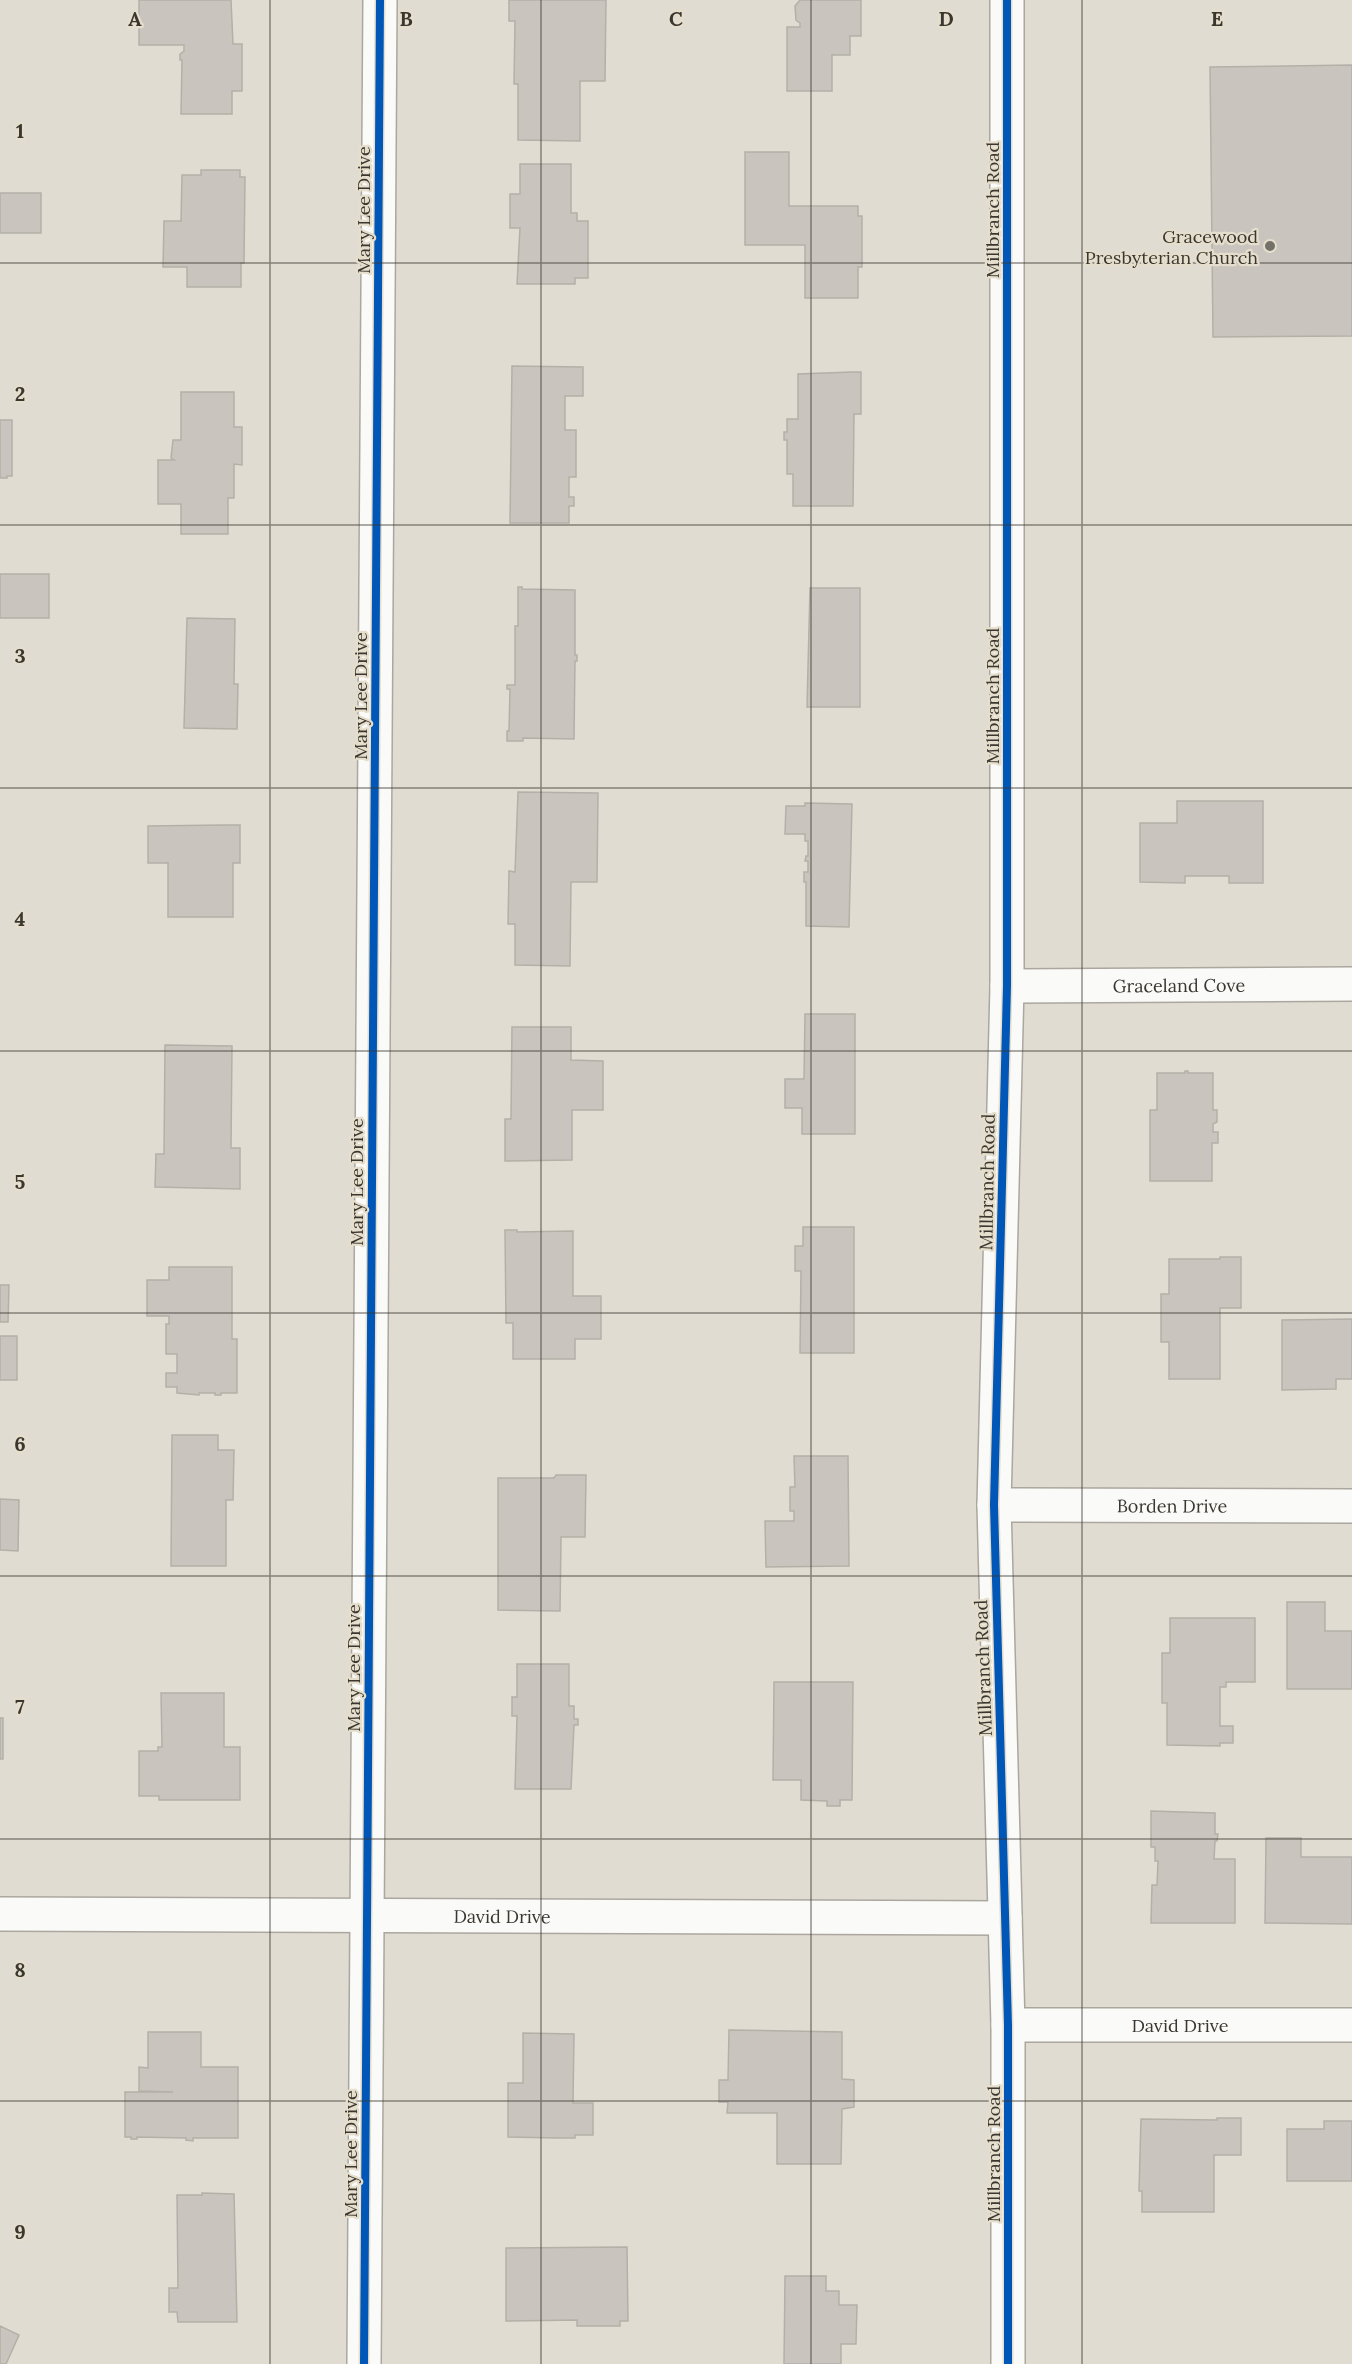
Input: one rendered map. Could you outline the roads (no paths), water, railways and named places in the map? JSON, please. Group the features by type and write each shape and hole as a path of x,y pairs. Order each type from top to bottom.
{"street":[{"name":"Mary Lee Drive","path":"364,2364 380,0"},
{"name":"Millbranch Road","path":"1007,0 1006,986 994,1506 1008,2025 1008,2364"},
{"name":"Graceland Cove","path":"1006,986 1352,984"},
{"name":"Borden Drive","path":"994,1506 1352,1506"},
{"name":"David Drive","path":"0,1914 1005,1918"},
{"name":"David Drive","path":"1008,2025 1352,2025"}],"place":[{"name":"Gracewood Presbyterian Church","path":"1270,246"}]}
